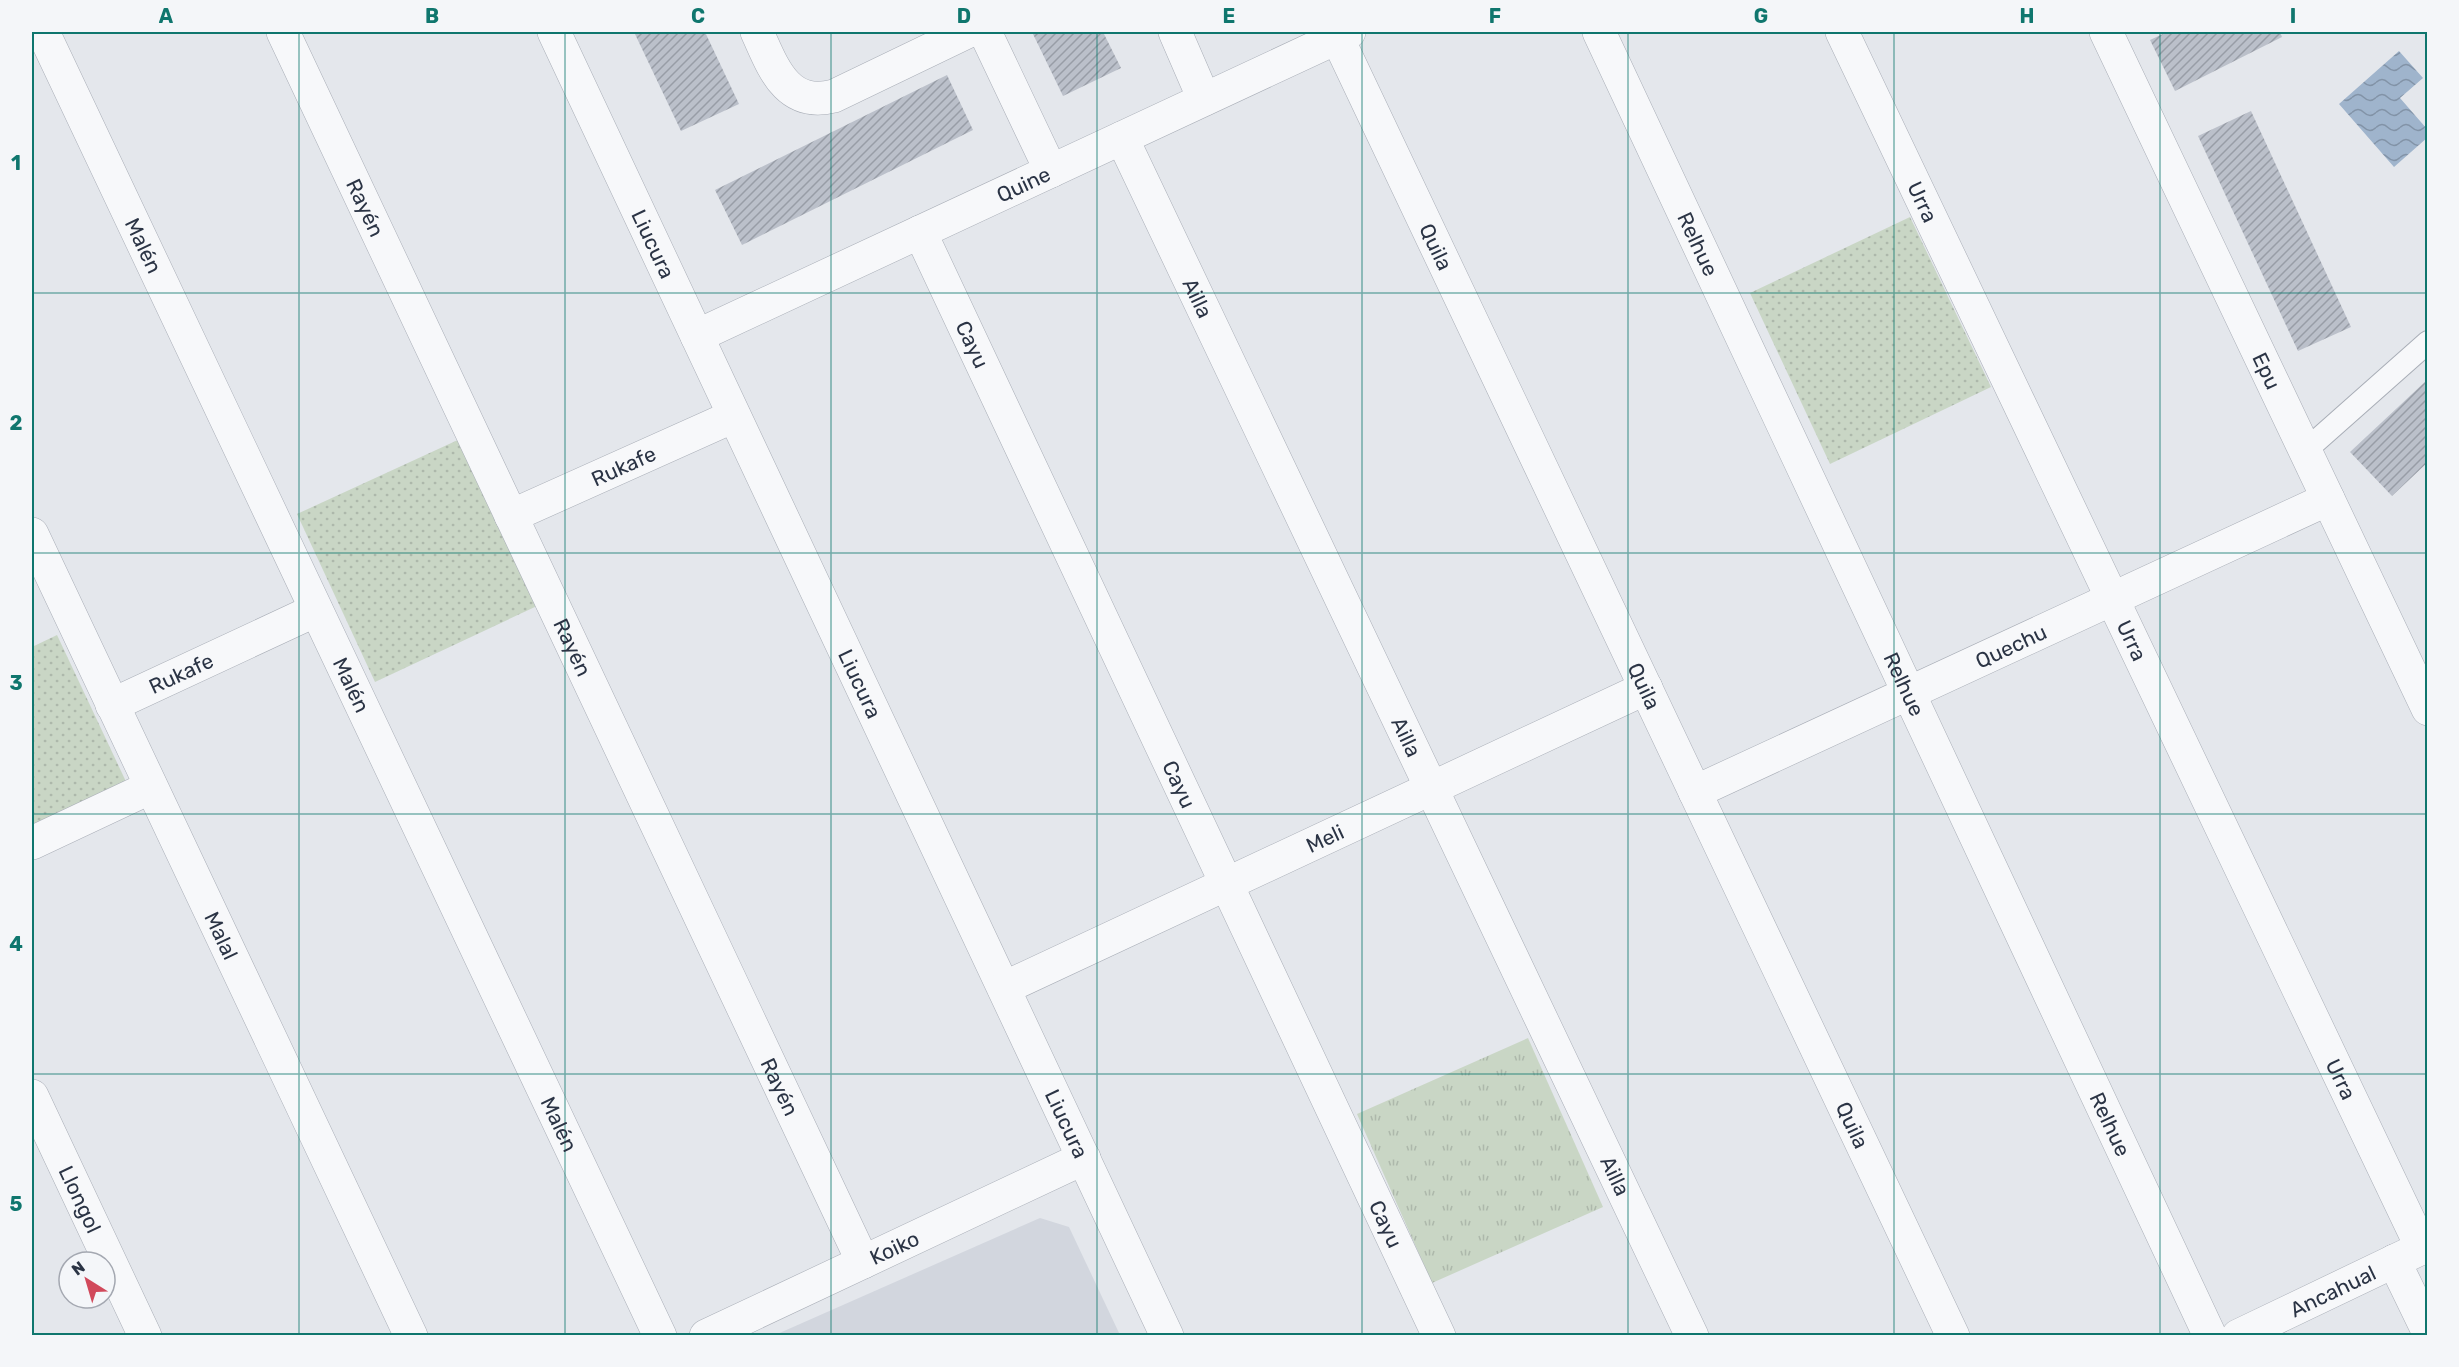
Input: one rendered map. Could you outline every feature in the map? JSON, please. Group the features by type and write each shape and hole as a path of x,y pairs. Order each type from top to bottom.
{"street":[{"name":"Malén","path":"43,32 660,1335"},
{"name":"Rayén","path":"283,32 863,1262"},
{"name":"Liucura","path":"554,32 1167,1335"},
{"path":"757,32 775,71 784,84 802,95 824,98 834,96 967,32"},
{"path":"985,32 1050,171"},
{"path":"1175,32 1204,99"},
{"name":"Relhue","path":"1599,32 2210,1335"},
{"name":"Urra","path":"1842,32 2113,598 2414,1252 2427,1332"},
{"name":"Epu","path":"2106,32 2427,709"},
{"name":"Quine","path":"697,336 1343,34"},
{"name":"Quila","path":"1343,34 1646,688 1953,1335"},
{"name":"Ailla","path":"1122,138 1692,1335"},
{"name":"Cayu","path":"920,232 1439,1335"},
{"name":"Rukafe","path":"511,516 734,416"},
{"name":"Quechu","path":"1695,792 2328,499"},
{"name":"Malal","path":"32,534 411,1335"},
{"name":"Rukafe","path":"112,705 316,610"},
{"name":"Meli","path":"1004,988 1646,688"},
{"path":"32,843 151,787"},
{"name":"Llongol","path":"32,1096 145,1335"},
{"name":"Koiko","path":"706,1335 1084,1158"},
{"name":"Ancahual","path":"2238,1335 2414,1252"}],"lane":[{"path":"2305,451 2427,342"}],"shaded area":[{"path":"1040,1218 1069,1227 1120,1335 775,1335"}],"green space":[{"path":"1910,217 1991,387 1830,464 1750,293"},
{"path":"460,439 537,606 375,682 297,514"},
{"path":"57,635 137,805 32,855 32,647"},
{"path":"1528,1038 1603,1207 1432,1283 1357,1114"}],"water":[{"path":"2399,51 2423,78 2400,98 2427,129 2428,137 2394,167 2339,104"}],"building":[{"path":"634,32 705,32 739,104 681,131"},
{"path":"1032,32 1103,32 1121,68 1063,96"},
{"path":"2167,32 2280,32 2282,37 2175,91 2150,40"},
{"path":"947,75 973,130 742,245 715,190"},
{"path":"2251,111 2351,327 2298,351 2198,136"},
{"path":"2428,379 2428,462 2392,496 2350,452"}]}
